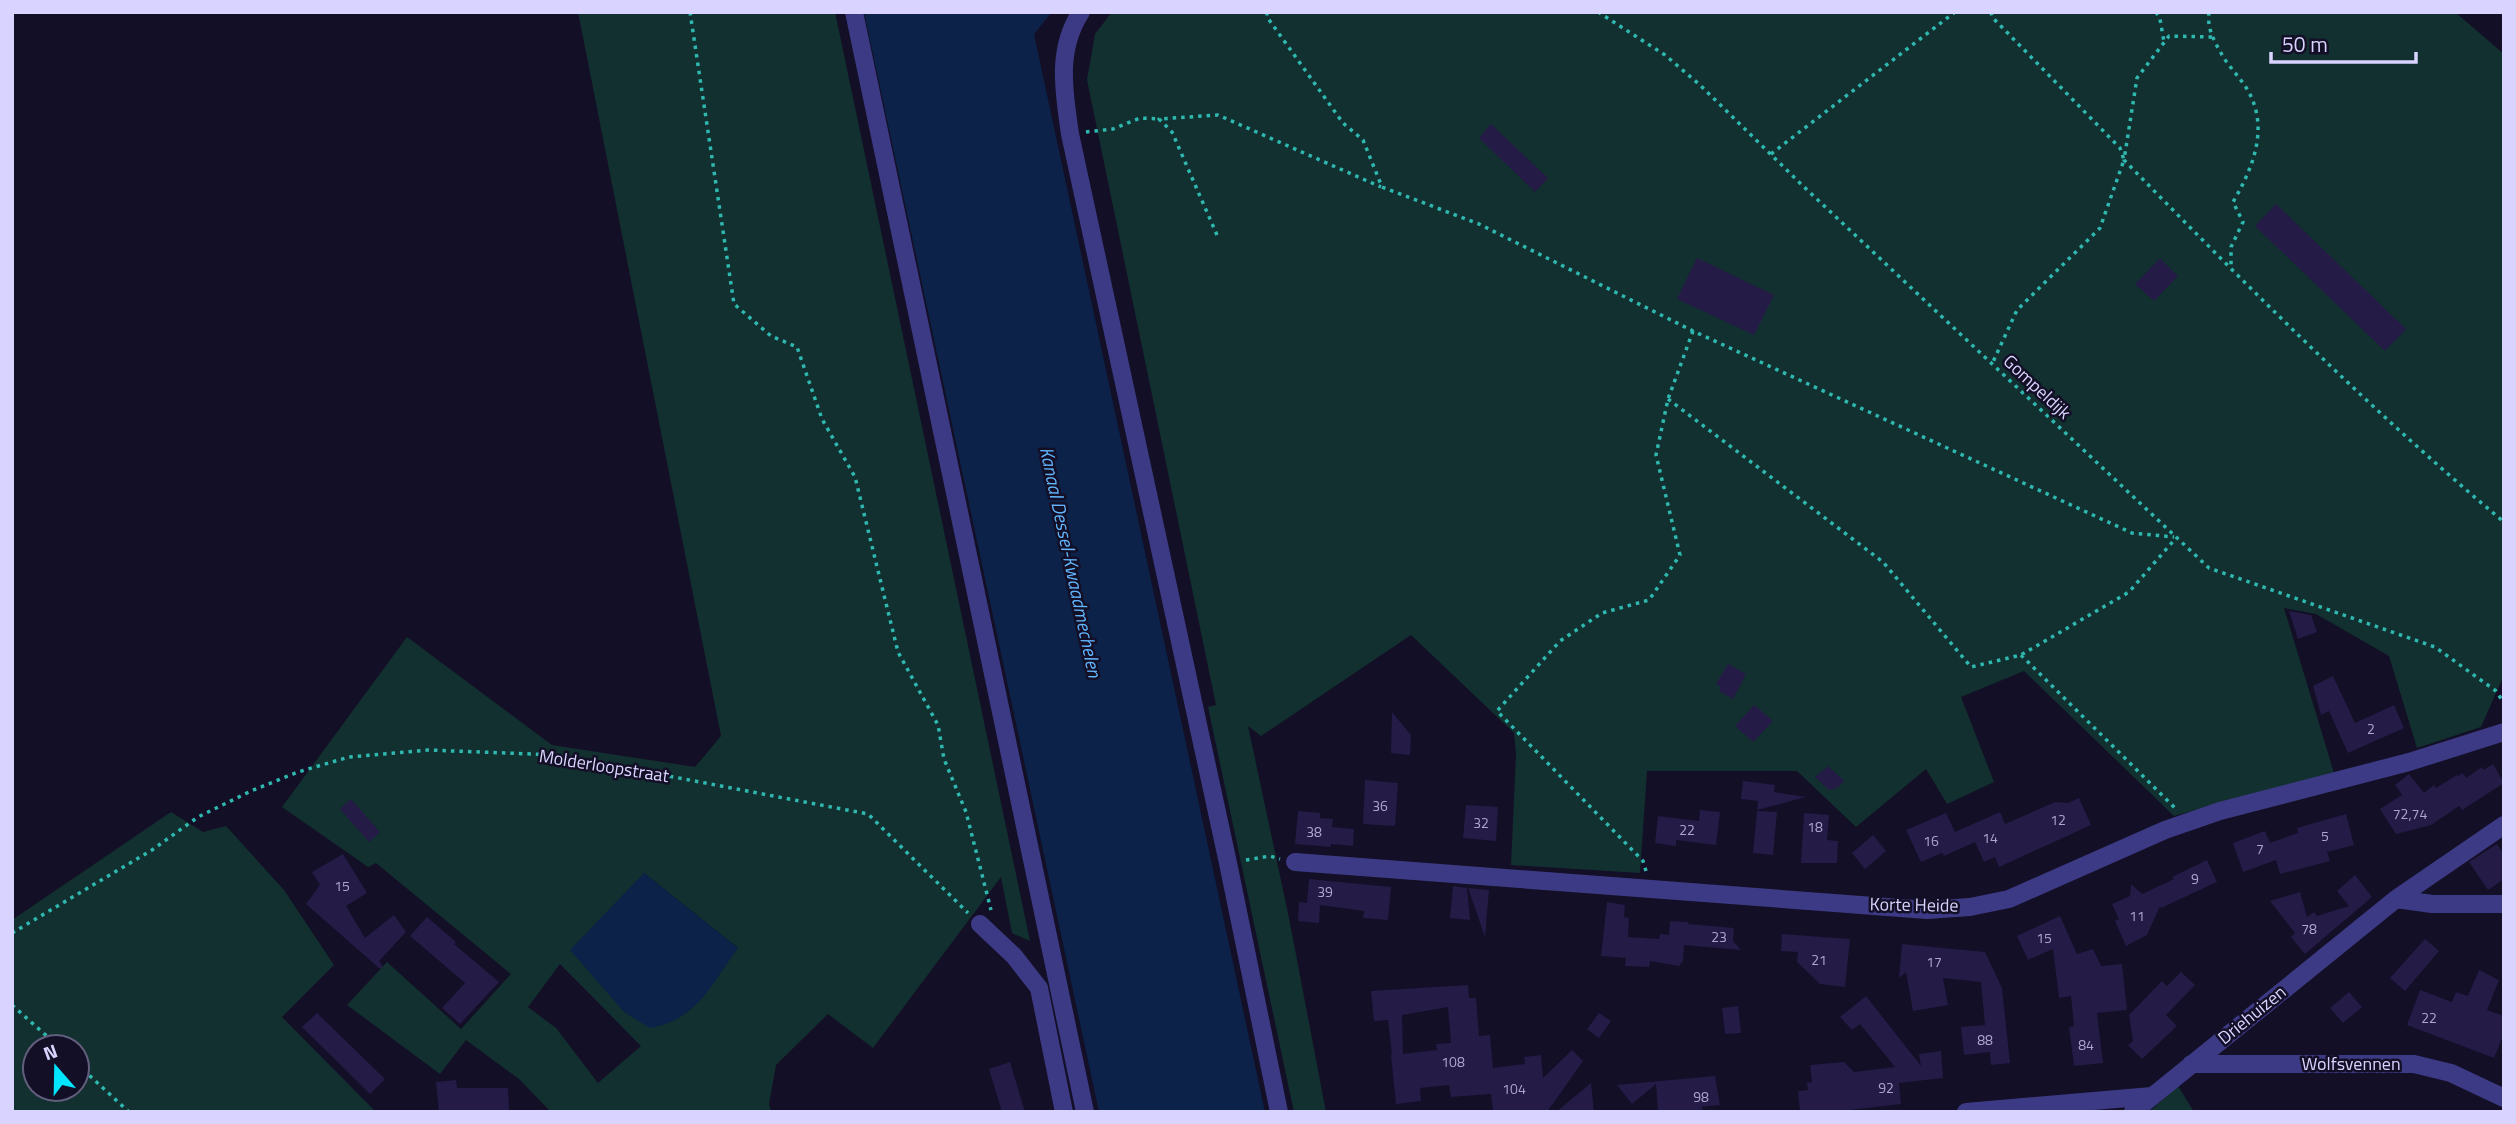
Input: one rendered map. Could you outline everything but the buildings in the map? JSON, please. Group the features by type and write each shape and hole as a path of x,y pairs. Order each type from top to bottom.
{"street":[{"path":"854,12 1085,1112"},
{"path":"1081,12 1065,50 1062,69 1070,134 1228,863 1279,1112"},
{"name":"Korte Heide","path":"1296,862 1927,909 1970,906 2009,899 2188,822 2220,811 2409,762 2504,732"},
{"name":"Driehuizen","path":"2152,1096 2396,899 2504,825"},
{"path":"2396,899 2432,904 2504,904"},
{"path":"980,924 1028,972 1039,988 1064,1112"},
{"name":"Wolfsvennen","path":"2191,1064 2414,1064 2451,1073 2504,1098"},
{"path":"1966,1112 2152,1096"},
{"path":"2133,1112 2152,1096"}],"path":[{"path":"690,12 734,304 771,336 797,347 822,419 855,477 898,652 937,725 944,758 966,812 999,942"},
{"path":"1267,12 1267,17 1343,123 1363,140 1382,187"},
{"name":"Gompeldijk","path":"1598,12 1665,55 1700,85 2209,568 2435,646 2496,691 2504,703"},
{"path":"1770,154 1955,12"},
{"path":"2156,12 2164,42"},
{"path":"2209,12 2208,24 2212,37 2224,59 2248,89 2257,110 2258,144 2247,177 2233,202 2243,222 2231,247 2231,270"},
{"path":"1991,14 2120,148 2124,160 2231,270 2405,436 2504,522"},
{"path":"1992,363 2017,310 2100,228 2124,160 2137,78 2169,36 2212,37"},
{"path":"1070,134 1113,129 1140,118 1225,117 1382,187 1479,224 1693,331 2132,533 2176,538"},
{"path":"1158,119 1172,132 1217,235"},
{"path":"1651,888 1643,861 1497,711 1560,641 1602,613 1650,600 1681,555 1656,455 1668,399 1693,331"},
{"path":"1668,399 1883,562 1971,667 2021,654 2129,592 2176,538"},
{"path":"2021,654 2188,822"},
{"name":"Molderloopstraat","path":"12,933 152,850 198,817 251,791 298,772 349,757 428,750 558,755 868,814 980,924"},
{"path":"1228,863 1270,856 1296,862"},
{"path":"12,1004 44,1033"},
{"path":"91,1077 129,1112"}],"green space":[{"path":"578,12 835,12 1030,941 1012,933 1001,877 873,1048 828,1014 776,1065 769,1104 771,1112 551,1112 519,1079 466,1040 440,1074 347,1005 387,962 461,1029 511,974 376,863 368,867 282,807 407,637 552,745 695,767 721,736","holes":["644,873 738,948 718,974","560,964 641,1046 598,1083 556,1028 528,1007"]},
{"path":"1112,12 2455,12 2504,54 2504,675 2481,727 2417,748 2389,656 2316,614 2284,608 2334,773 2174,816 2024,671 1961,697 1994,782 1947,804 1926,769 1856,827 1797,771 1647,771 1640,873 1511,865 1516,754 1514,733 1411,635 1261,736 1248,726 1289,918 1326,1112 1294,1112 1208,707 1216,705 1087,80 1095,34"},
{"path":"171,812 203,832 226,826 284,890 334,965 282,1017 376,1112 12,1112 12,920"},
{"path":"2178,1086 2194,1112 2149,1112"}],"water":[{"name":"Kanaal Dessel-Kwaadmechelen","path":"864,12 1052,12 1034,34 1265,1112 1099,1112"},
{"path":"644,873 738,948 692,1009 666,1024 650,1028 624,1012 570,950"}]}
